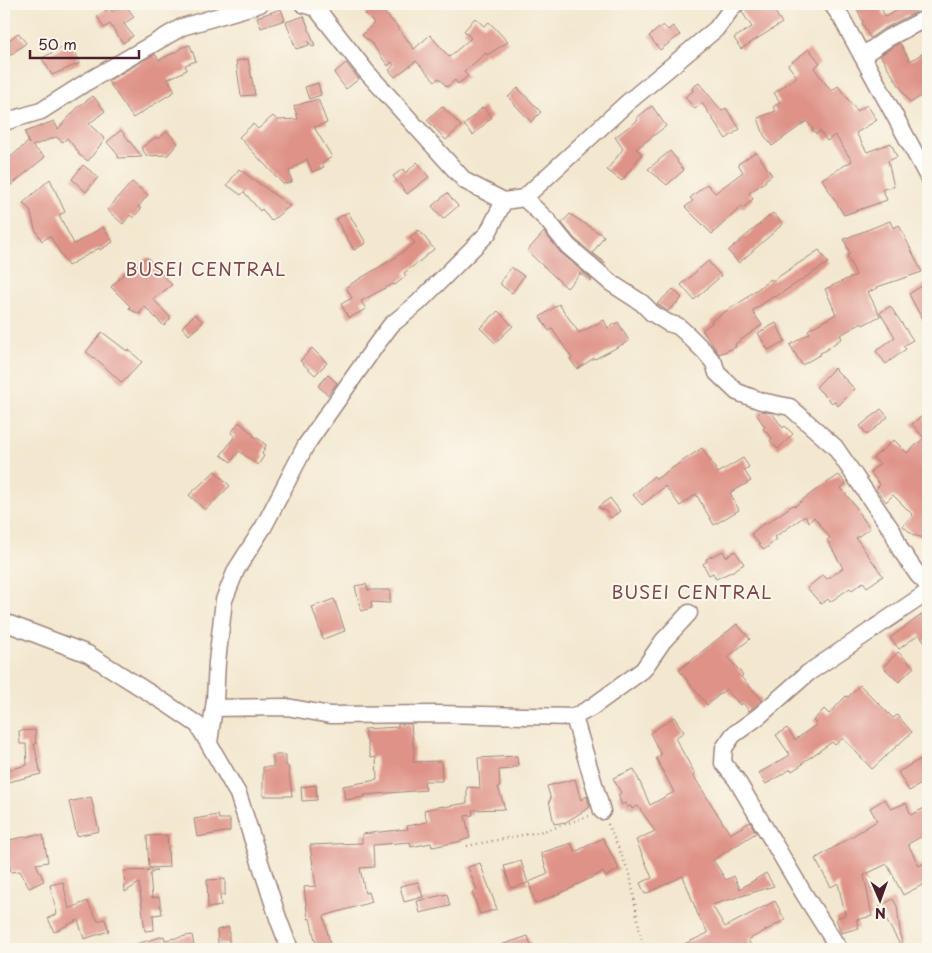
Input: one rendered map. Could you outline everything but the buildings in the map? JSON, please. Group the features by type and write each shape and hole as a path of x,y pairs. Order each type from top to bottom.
{"street":[{"path":"4,122 41,111 85,83 182,27 260,4"},
{"path":"303,4 316,8 365,70 465,181 504,201 524,198 627,103 716,29 735,4"},
{"path":"832,4 841,17 928,176"},
{"path":"862,56 888,38 928,16"},
{"path":"524,198 547,220 568,246 611,283 642,303 652,314 678,326 687,334 714,363 717,374 736,392 761,401 790,406 835,447 893,532 900,550 918,575 928,585"},
{"path":"209,743 224,600 236,570 264,526 306,446 376,345 391,325 418,303 488,232 504,201"},
{"path":"839,949 736,780 723,763 724,748 733,735 759,716 808,673 928,592"},
{"path":"214,708 287,707 330,715 437,714 574,717 592,707 643,670 663,641 688,613"},
{"path":"4,622 88,654 198,725 238,794 279,921 290,949"},
{"path":"574,717 602,812"}],"path":[{"path":"467,846 548,830 602,812 630,875 643,949"}],"district":[{"name":"BUSEI CENTRAL","path":"206,268"},
{"name":"BUSEI CENTRAL","path":"692,591"}]}
